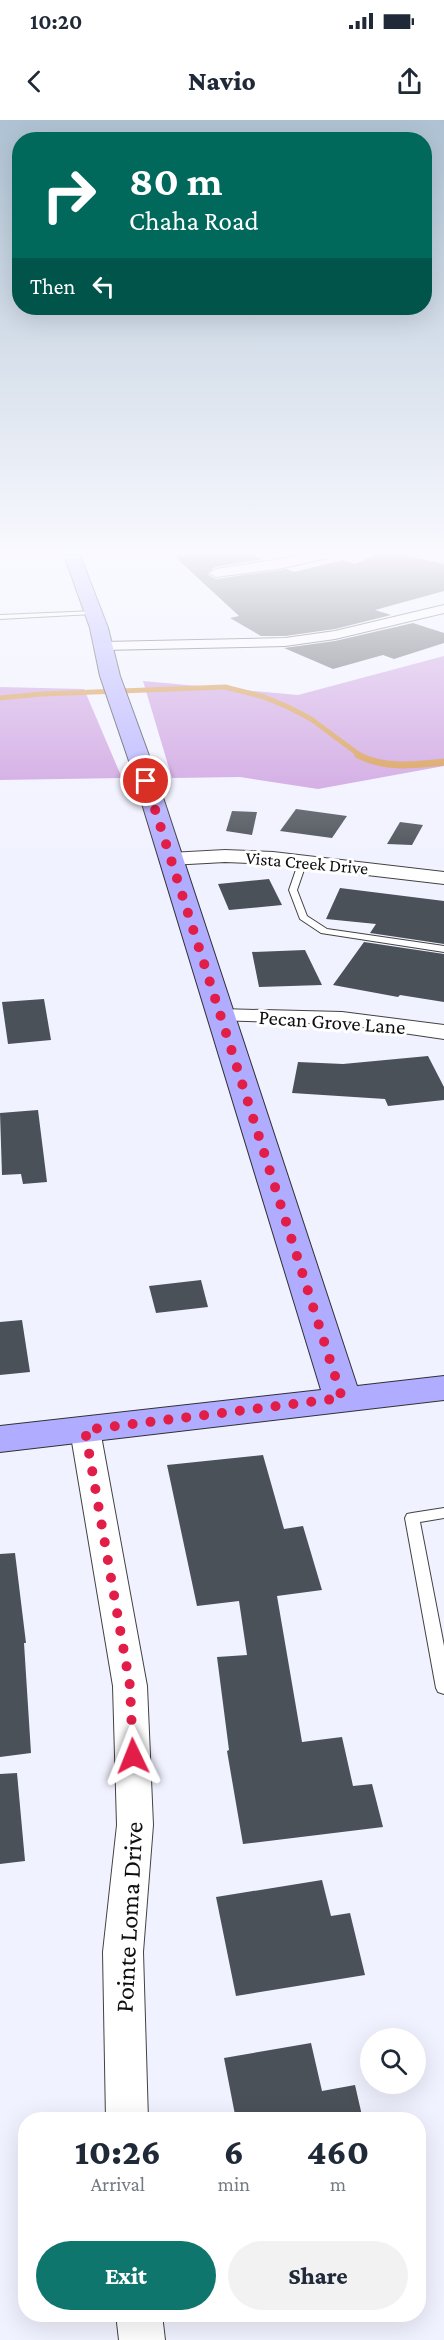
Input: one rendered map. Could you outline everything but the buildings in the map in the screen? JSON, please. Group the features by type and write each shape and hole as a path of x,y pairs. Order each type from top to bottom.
{"street":[{"path":"106,659 342,1398"},
{"name":"Vista Creek Drive","path":"170,859 225,856 303,861 444,878"},
{"name":"Pecan Grove Lane","path":"220,1015 342,1018 444,1032"},
{"path":"0,1440 342,1398 444,1388"},
{"name":"Pointe Loma Drive","path":"85,1430 130,1686 135,1826 123,1952 127,2112"},
{"path":"140,2322 142,2340"}],"lane":[{"path":"303,861 294,890 303,917 324,931 444,949"},
{"path":"444,1513 412,1518 444,1688"}],"shaded area":[{"path":"434,659 444,659 444,766 318,789 240,777 172,778 143,681 298,695"},
{"path":"0,687 84,689 122,778 0,780"}],"waterway":[{"path":"0,698 42,694 225,687 264,697 288,707 311,719 361,756"},
{"path":"358,755 389,764 444,762"}],"route":[{"path":"133,1756 130,1686 85,1430 342,1398 146,781"}]}
